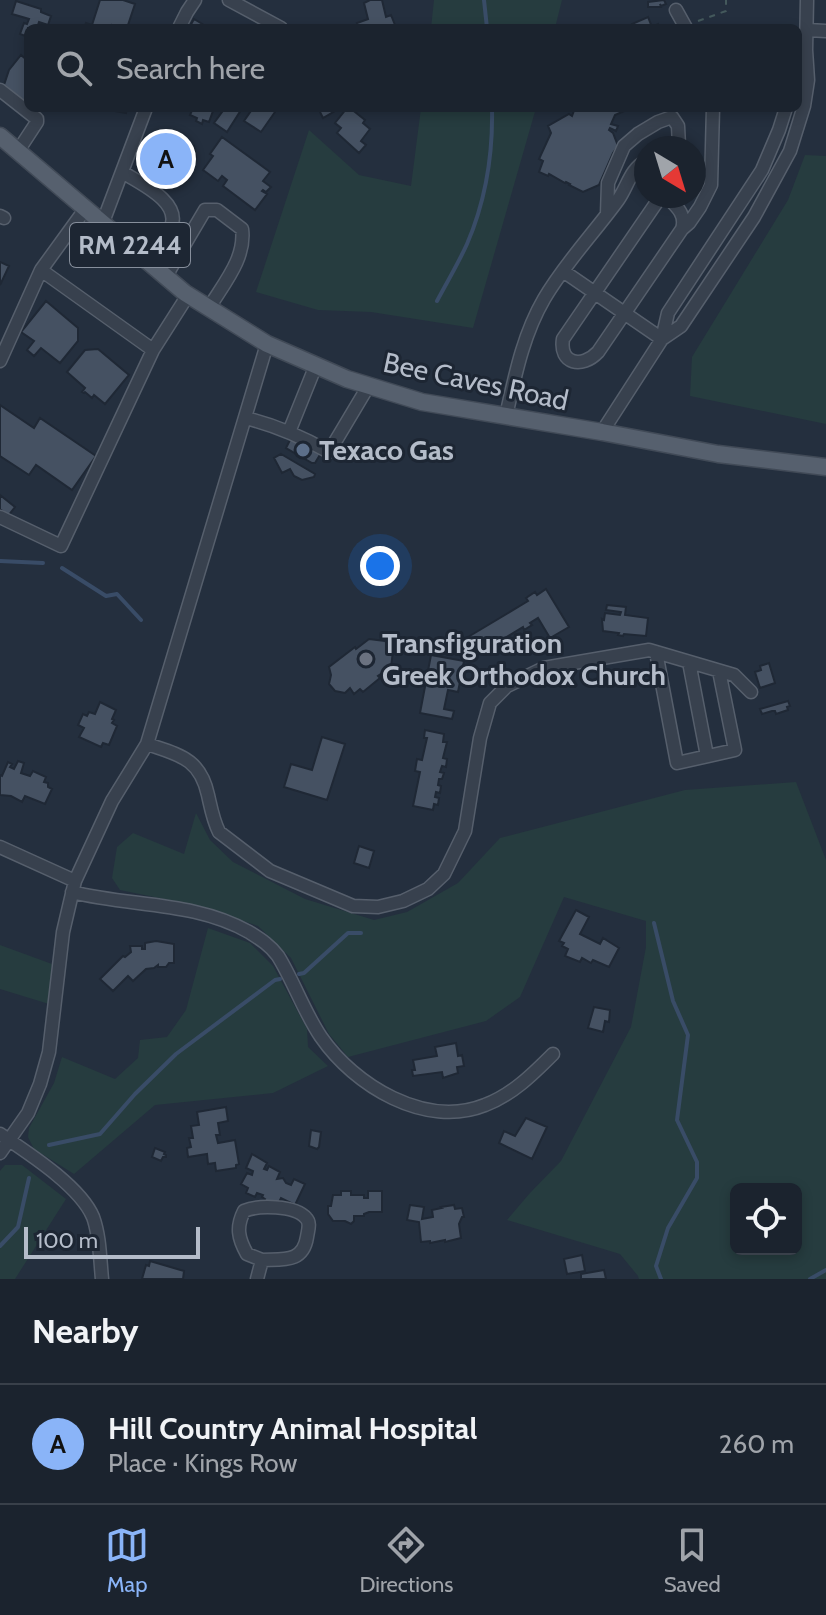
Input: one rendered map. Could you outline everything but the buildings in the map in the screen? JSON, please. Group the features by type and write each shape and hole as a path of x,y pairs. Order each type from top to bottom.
{"main road":[{"name":"Bee Caves Road","path":"0,136 188,295 267,344 347,379 422,402 718,454 826,467"}],"street":[{"path":"181,24 195,0"},
{"path":"229,0 274,24"},
{"path":"662,339 681,326 754,217 781,170 798,131 808,80 807,0"},
{"path":"676,10 684,24"},
{"path":"808,30 826,31"},
{"path":"802,59 806,50"},
{"path":"0,90 24,109"},
{"path":"18,151 37,122 28,112"},
{"path":"103,222 144,112"},
{"path":"706,192 712,182 713,112"},
{"path":"602,432 662,339 668,313 765,162 785,112"},
{"path":"635,136 672,117 678,126 678,136"},
{"path":"607,214 608,183 624,146 634,137"},
{"path":"765,162 781,170"},
{"path":"506,416 523,346 543,300 620,199 634,169"},
{"path":"122,172 168,203 172,213 170,230 146,259"},
{"path":"0,361 41,270 86,208"},
{"path":"655,208 563,339 564,351 571,360 583,363 593,357 699,208"},
{"path":"678,208 689,208"},
{"path":"678,208 684,219 682,229"},
{"path":"166,276 205,210 217,210 242,229 243,239 241,255 209,308"},
{"path":"41,270 153,350"},
{"path":"563,271 662,339"},
{"path":"0,517 61,546 153,350 188,295"},
{"path":"0,1153 5,1137 28,1113 40,1084 49,1052 63,932 73,886 112,801 147,744 267,344"},
{"path":"289,432 316,365"},
{"path":"245,418 265,422 303,437 329,452 369,385"},
{"path":"147,744 186,758 194,765 205,783 219,832 270,871 353,906 378,907 403,901 428,889 444,874 465,831 480,738 490,703 507,686 544,668 649,650 734,675 751,692"},
{"path":"656,652 677,763 735,750 719,671"},
{"path":"689,662 707,756"},
{"path":"0,847 73,886 118,900 203,913 226,921 261,940 278,956 321,1036 336,1055 367,1084 399,1101 423,1108 452,1111 484,1106 521,1084 553,1054"},
{"path":"5,1137 73,1188 84,1203 93,1217 102,1279"},
{"path":"254,1206 280,1208 306,1218 309,1223 306,1242 297,1257 262,1260 247,1254 242,1245 239,1222 244,1211 254,1206"},
{"path":"257,1279 262,1260"}],"path":[{"path":"698,21 726,11 726,0"}],"green space":[{"path":"434,0 562,0 556,24 431,24"},
{"path":"420,112 535,112 473,328 371,312 318,310 256,292 309,130 359,175 411,186"},
{"path":"805,155 826,156 826,424 690,396 692,357 788,200"},
{"path":"796,782 826,860 826,1279 639,1279 620,1254 507,1220 561,1161 631,1027 646,947 646,921 564,897 520,997 486,1021 348,1057 329,1034 291,958 258,926 198,906 120,890 112,878 117,847 133,833 184,854 196,813 210,840 233,862 305,899 374,920 407,912 458,883 500,838 685,790"},
{"path":"208,928 250,943 273,966 307,1029 308,1047 328,1066 273,1093 155,1105 74,1174 34,1149 28,1137 29,1128 54,1083 62,1057 115,1079 138,1058 140,1040 167,1037 186,1010"},
{"path":"0,945 52,964 49,1004 0,989"},
{"path":"5,1165 22,1165 66,1199 15,1279 0,1279 0,1171"}],"waterway":[{"path":"484,0 487,24"},
{"path":"437,301 467,244 479,212 489,160 492,112"},
{"path":"0,561 43,563"},
{"path":"62,568 106,596 117,594 141,620"},
{"path":"654,923 673,1001 688,1035 677,1120 697,1162 697,1178 668,1228 656,1266 661,1279"},
{"path":"299,974 304,973 348,933 361,933"},
{"path":"49,1145 100,1134 176,1054 280,979"},
{"path":"0,1246 18,1227 29,1178"},
{"path":"810,1279 826,1270"}],"place":[{"name":"Hill Country Animal Hospital","path":"166,159"},
{"name":"Texaco Gas","path":"303,450"},
{"name":"Transfiguration Greek Orthodox Church","path":"366,659"}]}
